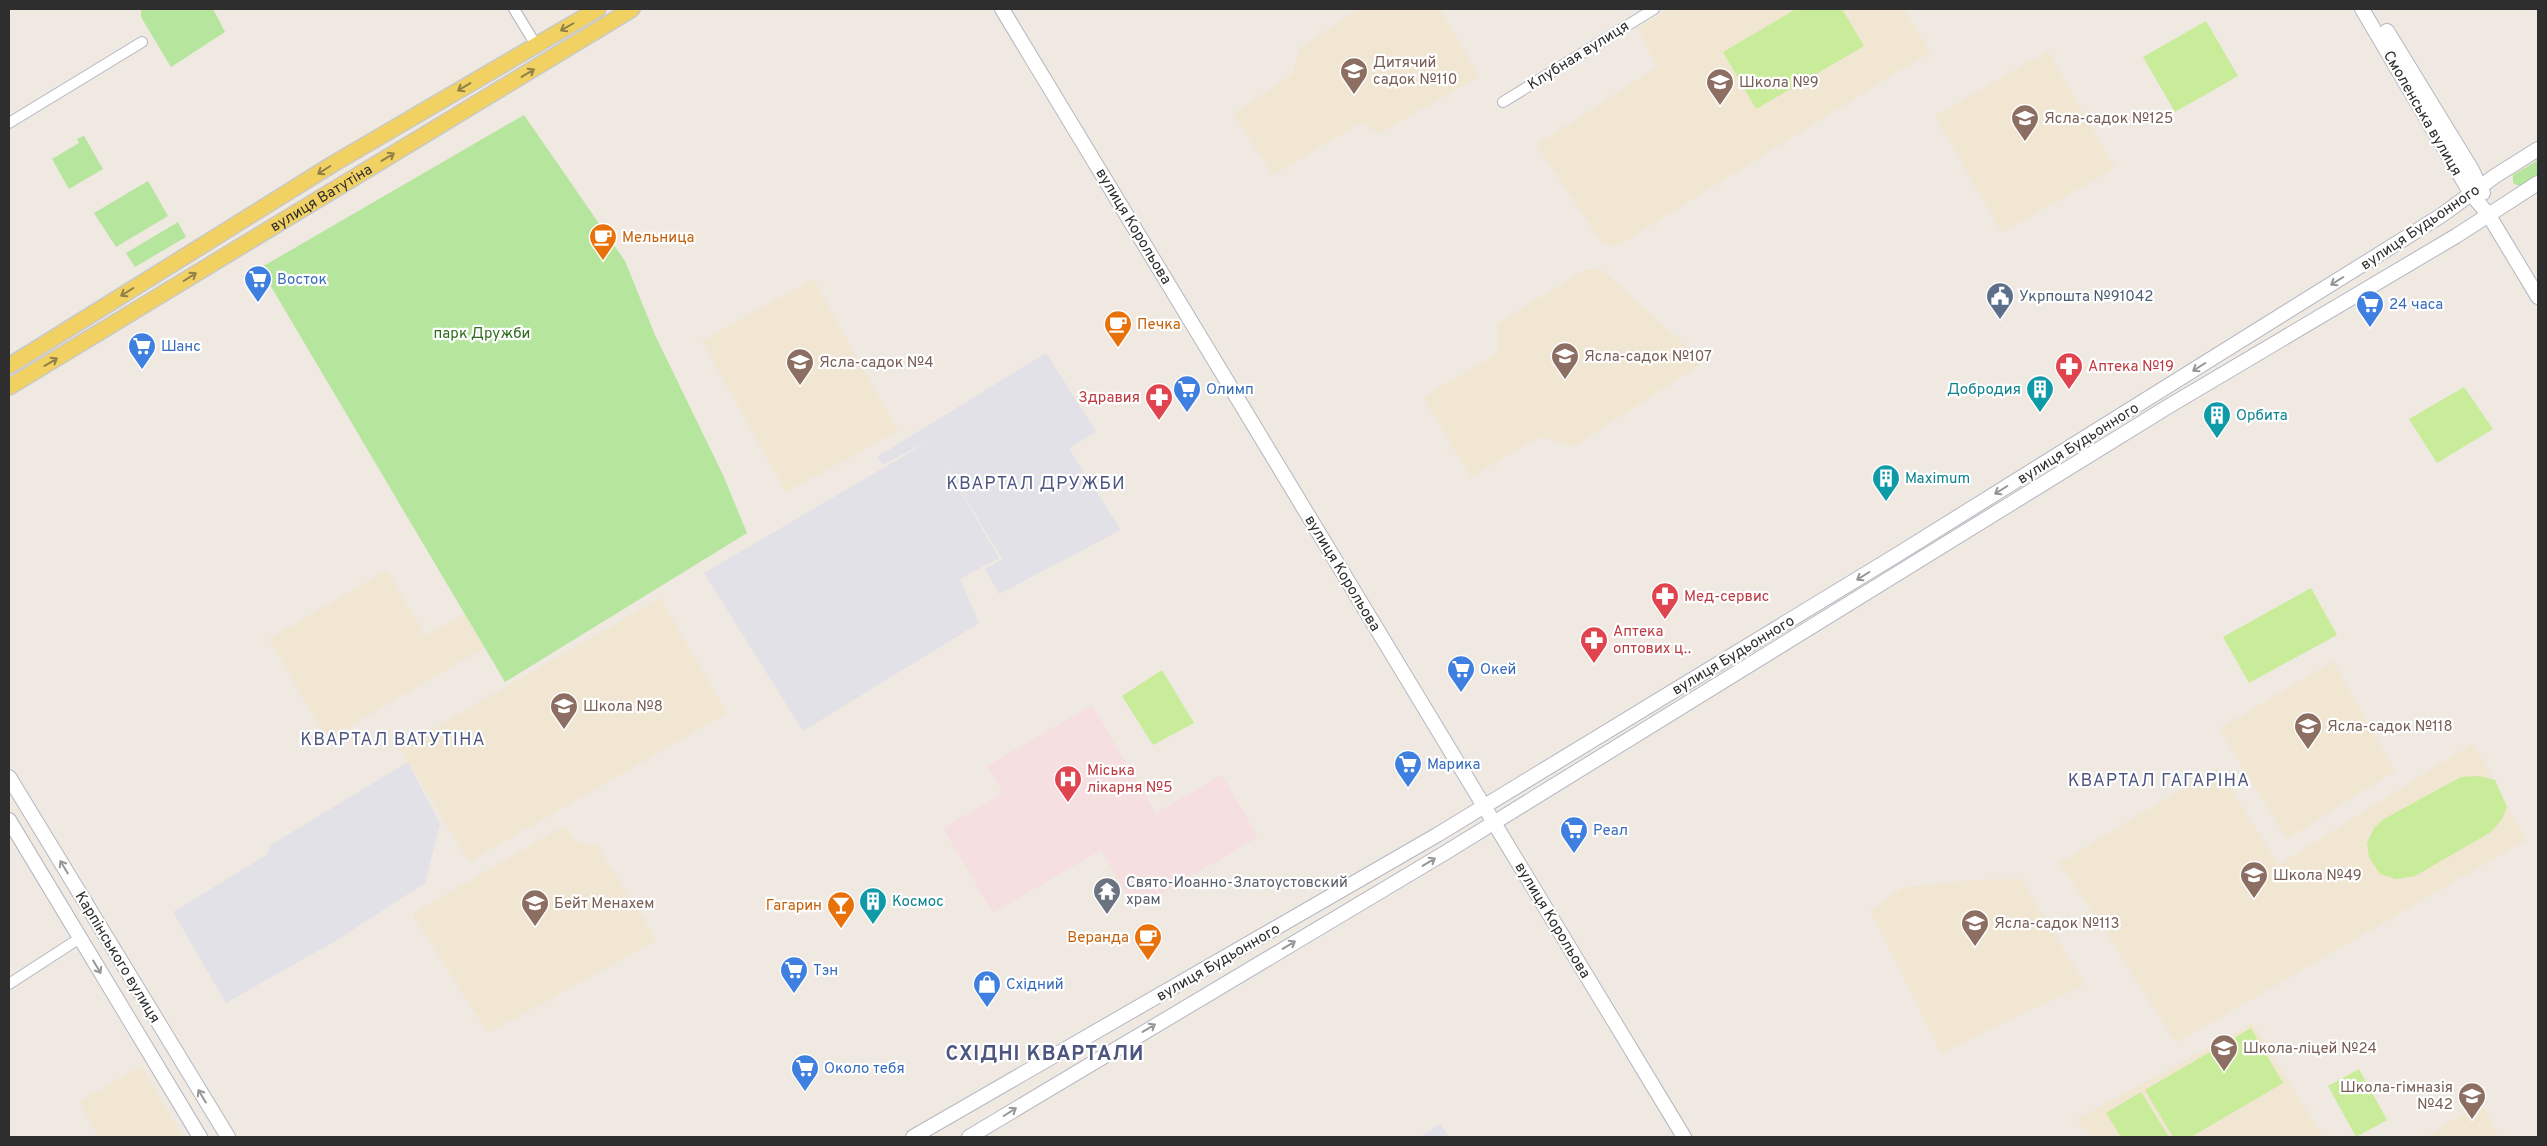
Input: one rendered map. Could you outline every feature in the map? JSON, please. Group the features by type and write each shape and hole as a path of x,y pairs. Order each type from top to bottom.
{"main road":[{"name":"вулиця Ватутіна","path":"9,366 333,164 598,9"},
{"name":"вулиця Ватутіна","path":"9,387 632,9"},
{"name":"вулиця Корольова","path":"1002,9 1684,1137"},
{"name":"Смоленська вулиця","path":"2362,9 2476,190"},
{"name":"Смоленська вулиця","path":"2374,9 2488,214 2538,298"},
{"name":"вулиця Будьонного","path":"913,1137 1062,1054 1484,806 1908,548 2442,216 2476,190 2538,149"},
{"name":"вулиця Будьонного","path":"969,1137 1494,822 2169,406 2456,236 2538,183"},
{"name":"Карпінського вулиця","path":"9,777 228,1137"},
{"name":"Карпінського вулиця","path":"9,820 200,1137"}],"street":[{"path":"514,9 536,45"},
{"name":"Клубная вулиця","path":"1503,102 1654,9"},
{"path":"9,123 142,42"},
{"path":"9,984 80,938"}],"shaded area":[{"name":"Дитячий садок №110","path":"1359,9 1440,9 1479,76 1379,134 1363,122 1273,175 1233,114 1293,73 1300,48"},
{"name":"Школа №9","path":"1669,9 1904,9 1930,52 1617,246 1603,244 1536,145 1657,67 1637,28"},
{"name":"Ясла-садок №125","path":"2048,51 2115,168 2002,233 1935,116"},
{"name":"Ясла-садок №107","path":"1600,268 1704,362 1575,446 1539,437 1471,477 1423,397 1498,353 1497,324 1583,271"},
{"name":"Ясла-садок №4","path":"813,279 898,431 786,492 702,341"},
{"path":"1046,353 1096,431 1069,449 1121,530 999,594 985,569 1002,559 931,440 882,465 877,457"},
{"path":"931,440 999,558 960,579 979,623 803,731 704,573"},
{"path":"387,570 425,636 464,614 484,648 327,739 269,639"},
{"name":"Школа №8","path":"660,598 727,713 469,862 400,748"},
{"name":"Ясла-садок №118","path":"2333,661 2395,771 2287,839 2219,729"},
{"name":"Міська лікарня №5","path":"1092,705 1156,813 1222,775 1258,837 1135,909 1101,850 993,913 943,828 1003,793 987,766"},
{"name":"Школа №49","path":"2473,743 2526,840 2176,1043 2107,934 2059,863 2217,768 2279,865"},
{"path":"408,762 440,824 425,883 337,940 226,1003 173,912 268,854 269,846"},
{"name":"Бейт Менахем","path":"564,826 575,841 597,846 657,940 488,1033 412,914"},
{"name":"Ясла-садок №113","path":"2021,879 2085,984 1941,1053 1870,910 1902,888 1969,880"},
{"name":"Школа-ліцей №24","path":"2253,1023 2323,1137 2093,1137 2076,1120"},
{"path":"141,1066 183,1137 99,1137 79,1102"},
{"name":"Школа-гімназія №42","path":"2481,1103 2499,1137 2426,1137"},
{"path":"1440,1124 1449,1137 1420,1137"}],"green space":[{"path":"144,9 213,9 225,32 171,67 141,17 141,11"},
{"path":"1796,9 1842,9 1864,46 1756,109 1723,52"},
{"path":"2206,21 2238,76 2175,112 2143,57"},
{"name":"парк Дружби","path":"524,115 625,261 655,335 723,475 747,533 505,682 260,268"},
{"path":"84,136 103,169 69,189 52,159 79,143 77,139"},
{"path":"2538,160 2538,175 2519,186 2513,183 2513,175"},
{"path":"148,181 168,216 116,247 94,213"},
{"path":"178,222 186,237 135,267 126,253"},
{"path":"2464,387 2493,429 2437,463 2409,419"},
{"path":"2311,588 2337,635 2249,683 2223,637"},
{"path":"1162,670 1194,723 1153,745 1122,696"},
{"path":"2479,776 2495,780 2507,807 2502,819 2491,832 2415,876 2396,879 2380,874 2369,857 2367,843 2374,828 2384,819 2461,777"},
{"path":"2251,1028 2283,1083 2191,1137 2173,1137 2145,1090"},
{"path":"2359,1069 2387,1120 2356,1137 2328,1086"},
{"path":"2141,1092 2169,1137 2121,1137 2106,1113"}],"place":[{"name":"Дитячий садок №110","path":"1354,95"},
{"name":"Школа №9","path":"1720,106"},
{"name":"Ясла-садок №125","path":"2025,142"},
{"name":"Мельница","path":"603,261"},
{"name":"Восток","path":"258,303"},
{"name":"Укрпошта №91042","path":"2000,320"},
{"name":"24 часа","path":"2370,328"},
{"name":"Печка","path":"1118,348"},
{"name":"Шанс","path":"142,370"},
{"name":"Ясла-садок №107","path":"1565,380"},
{"name":"Ясла-садок №4","path":"800,386"},
{"name":"Аптека №19","path":"2069,390"},
{"name":"Олимп","path":"1187,413"},
{"name":"Добродия","path":"2040,413"},
{"name":"Здравия","path":"1159,421"},
{"name":"Орбита","path":"2217,439"},
{"name":"Maximum","path":"1886,502"},
{"name":"Мед-сервис","path":"1665,620"},
{"name":"Аптека оптових ц‥","path":"1594,664"},
{"name":"Окей","path":"1461,693"},
{"name":"Школа №8","path":"564,730"},
{"name":"Ясла-садок №118","path":"2308,750"},
{"name":"Марика","path":"1408,788"},
{"name":"Міська лікарня №5","path":"1068,803"},
{"name":"Реал","path":"1574,854"},
{"name":"Школа №49","path":"2254,899"},
{"name":"Свято-Иоанно-Златоустовский храм","path":"1107,915"},
{"name":"Космос","path":"873,925"},
{"name":"Бейт Менахем","path":"535,927"},
{"name":"Гагарин","path":"841,929"},
{"name":"Ясла-садок №113","path":"1975,947"},
{"name":"Веранда","path":"1148,961"},
{"name":"Тэн","path":"794,994"},
{"name":"Східний","path":"987,1008"},
{"name":"Школа-ліцей №24","path":"2224,1072"},
{"name":"Около тебя","path":"805,1092"},
{"name":"Школа-гімназія №42","path":"2472,1120"}],"district":[{"name":"КВАРТАЛ ДРУЖБИ","path":"1036,483"},
{"name":"КВАРТАЛ ВАТУТІНА","path":"393,739"},
{"name":"КВАРТАЛ ГАГАРІНА","path":"2159,780"},
{"name":"СХІДНІ КВАРТАЛИ","path":"1045,1053"}]}
